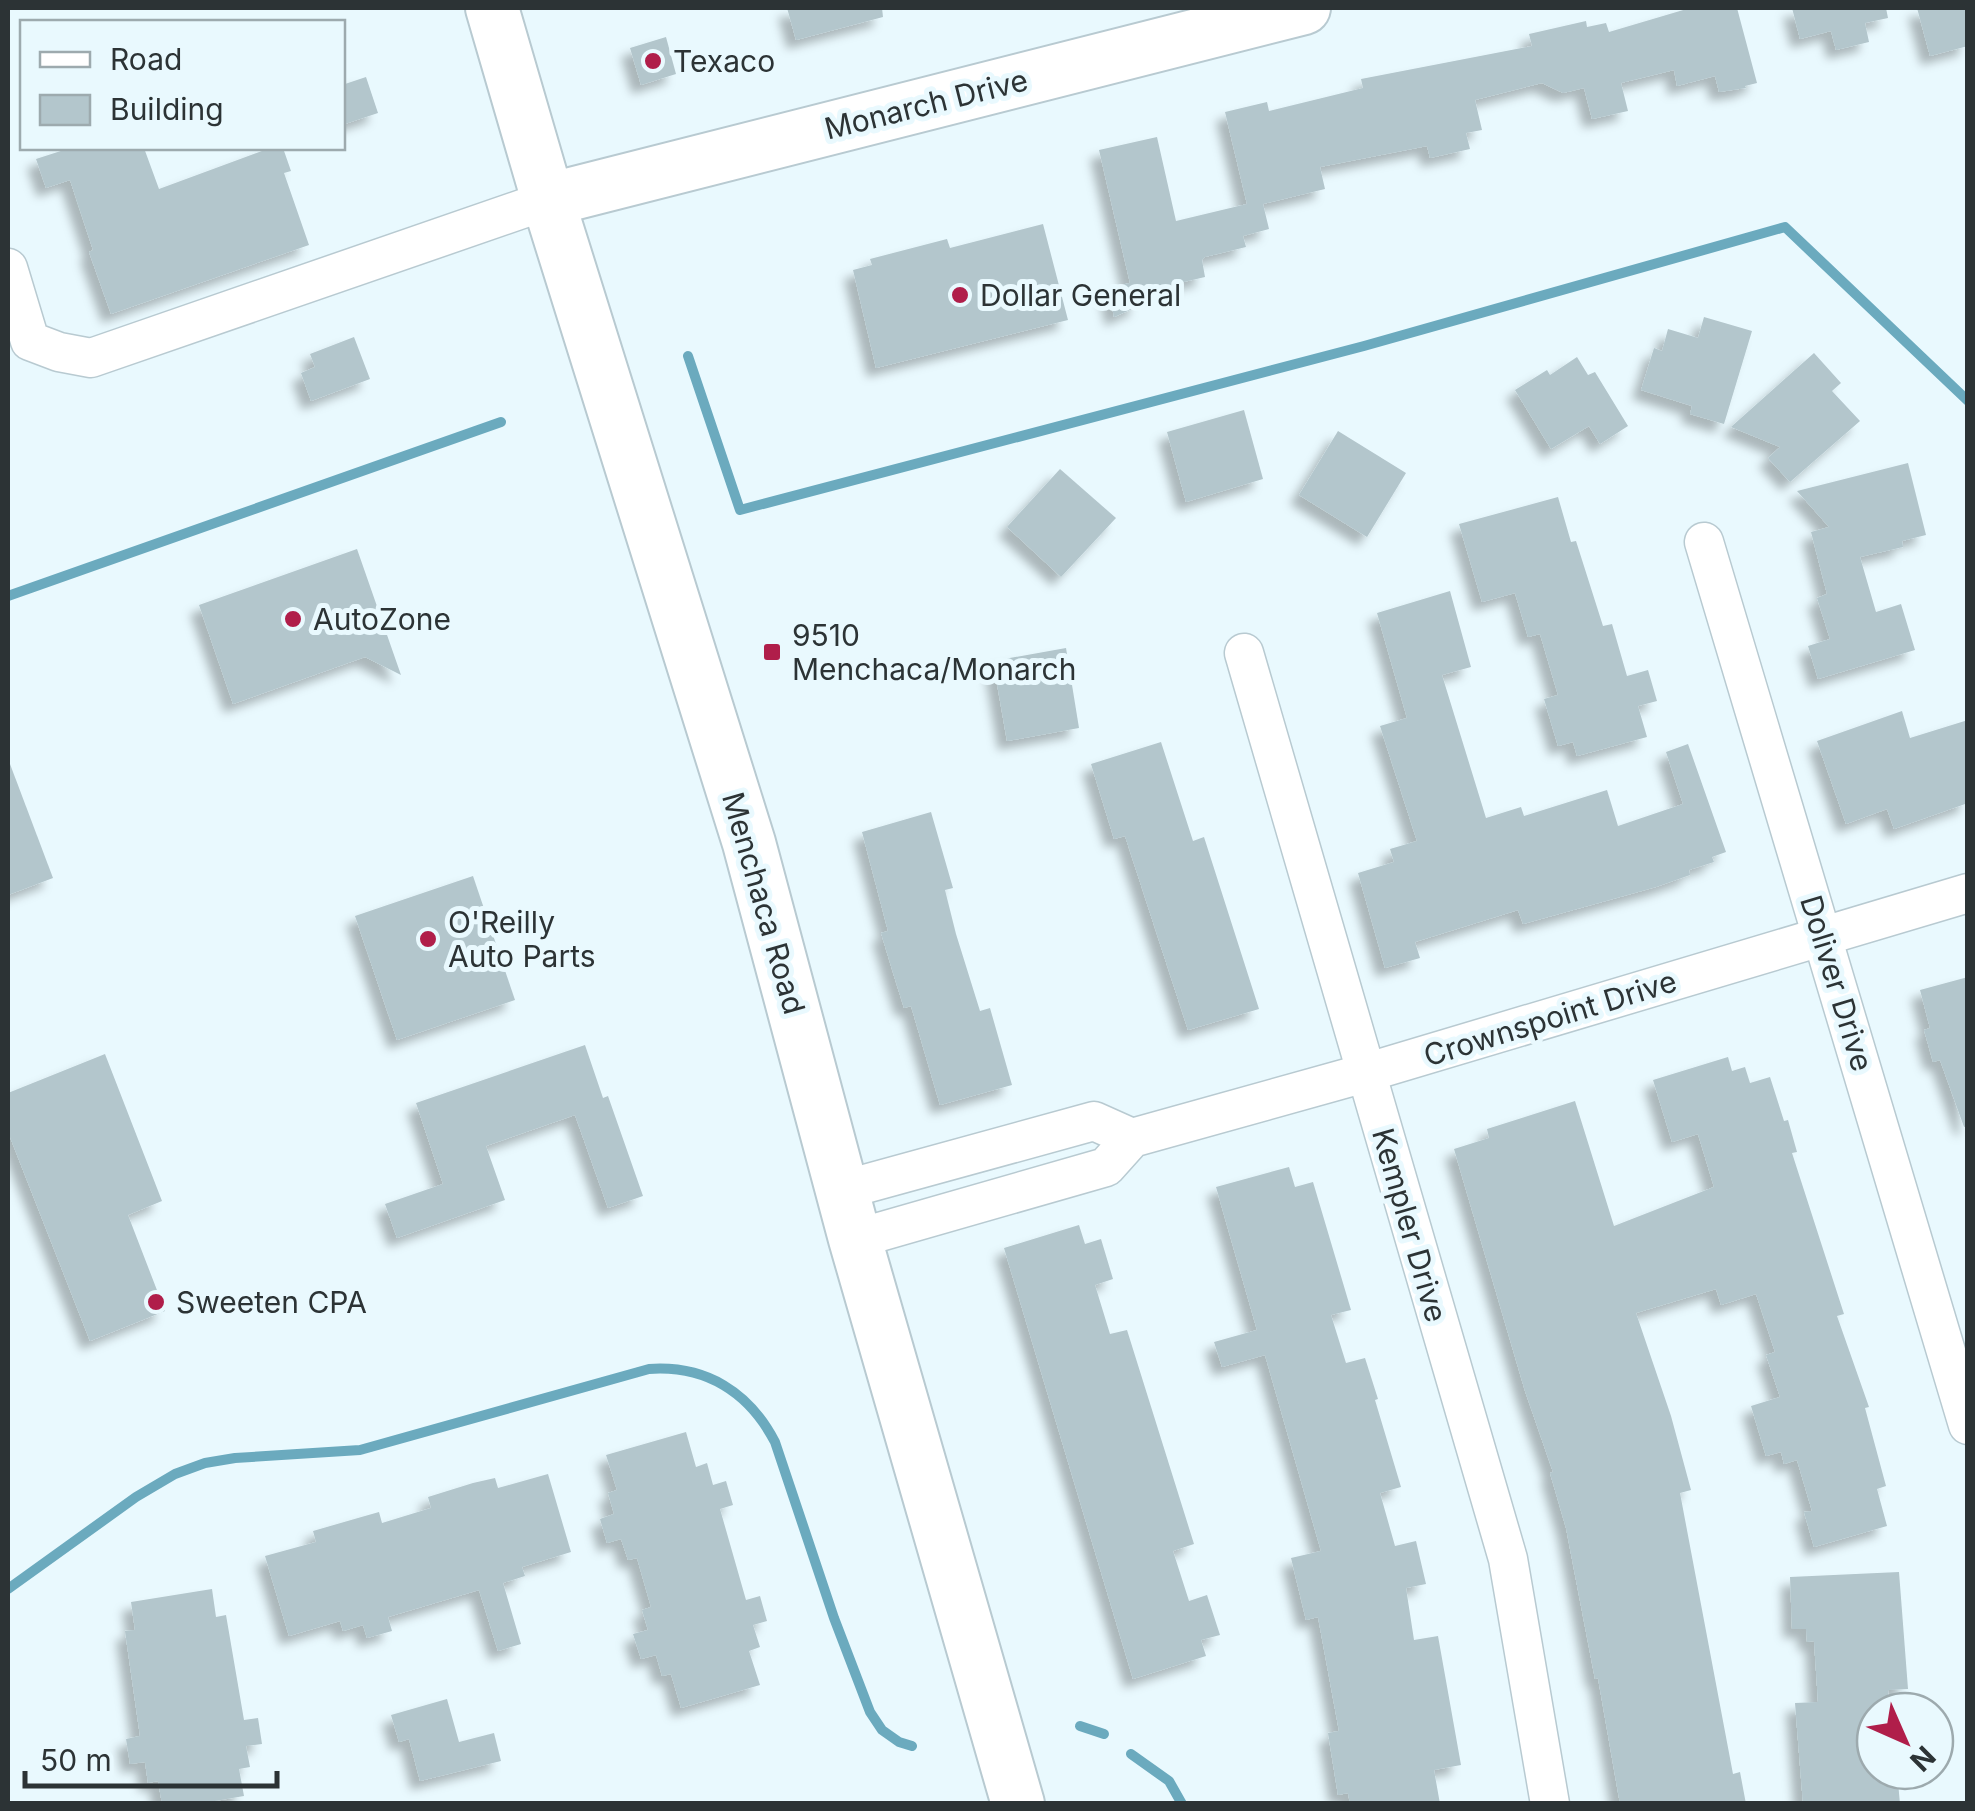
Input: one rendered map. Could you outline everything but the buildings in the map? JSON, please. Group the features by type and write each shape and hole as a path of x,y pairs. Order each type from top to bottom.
{"main road":[{"name":"Menchaca Road","path":"492,8 548,200 728,770 849,1214 1018,1804"},
{"name":"Monarch Drive","path":"548,200 1304,8"}],"street":[{"path":"8,268 30,341 92,358 548,200"},
{"name":"Doliver Drive","path":"1704,542 1968,1425"},
{"name":"Kempler Drive","path":"1244,653 1508,1559 1550,1804"},
{"name":"Crownspoint Drive","path":"849,1214 1106,1167 1132,1138 1365,1073 1968,893"},
{"path":"849,1214 1094,1121 1132,1138"}],"waterway":[{"path":"688,356 740,510 1364,346 1785,227 1968,401"},
{"path":"8,596 501,422"},
{"path":"8,1589 136,1497 175,1474 205,1463 360,1450 649,1369 689,1372 724,1385 739,1396 775,1442 870,1712 882,1730 912,1746"},
{"path":"1080,1726 1104,1734"},
{"path":"1131,1754 1169,1781 1182,1804"}],"place":[{"name":"Texaco","path":"653,61"},
{"name":"Dollar General","path":"960,295"},
{"name":"AutoZone","path":"293,619"},
{"name":"9510 Menchaca/Monarch","path":"772,652"},
{"name":"O'Reilly Auto Parts","path":"428,939"},
{"name":"Sweeten CPA","path":"156,1302"}]}
